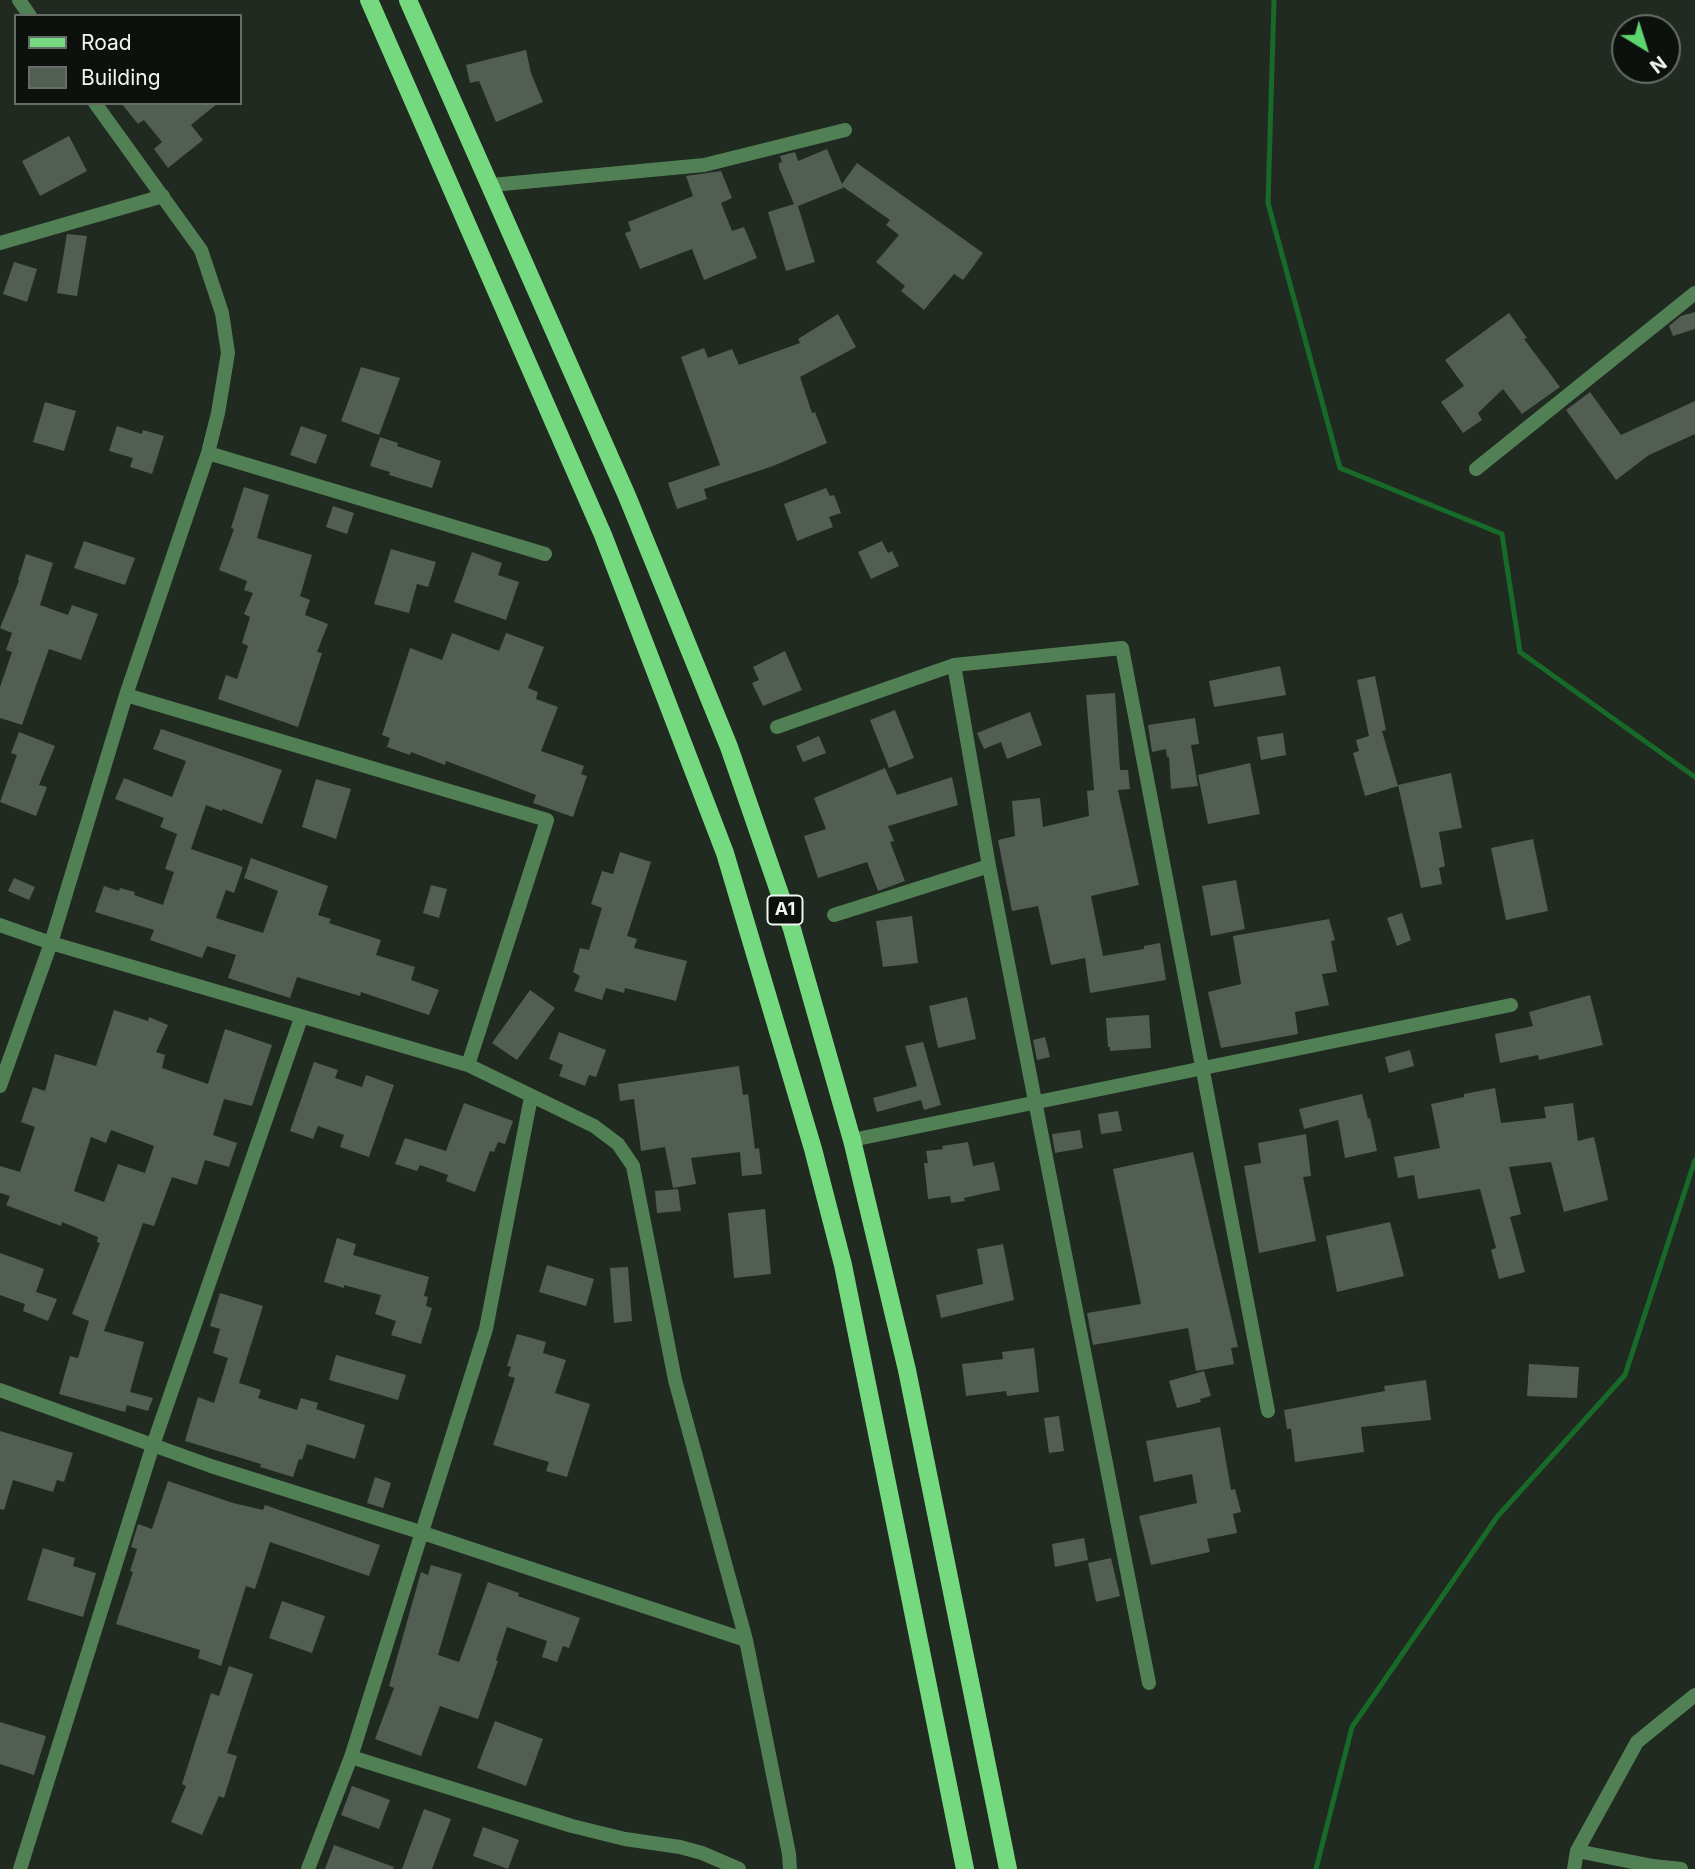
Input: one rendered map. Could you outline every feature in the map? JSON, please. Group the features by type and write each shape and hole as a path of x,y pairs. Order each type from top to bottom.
{"main road":[{"name":"A1","path":"369,0 603,536 725,853 813,1149 843,1265 965,1869"},
{"name":"A1","path":"408,0 627,496 729,747 792,929 852,1140 907,1370 1007,1869"}],"street":[{"path":"0,1086 51,943 126,695 208,453 228,353 222,313 201,250 96,105"},
{"path":"492,186 704,165 845,130"},
{"path":"0,243 163,195"},
{"path":"1476,469 1695,293"},
{"path":"208,453 545,554"},
{"path":"777,727 954,665 1122,648 1268,1411"},
{"path":"954,665 989,866 1149,1683"},
{"path":"126,695 547,820 468,1065"},
{"path":"834,915 989,866"},
{"path":"0,925 51,943 301,1018 468,1065 594,1126 618,1144 633,1166 676,1380 746,1640 790,1869"},
{"path":"852,1140 1511,1005"},
{"path":"20,1869 153,1445 301,1018"},
{"path":"308,1869 351,1757 486,1329 531,1097"},
{"path":"0,1390 211,1466 746,1640"},
{"path":"1574,1869 1577,1851 1637,1742 1695,1695"},
{"path":"351,1757 572,1825 625,1839 702,1853 739,1869"},
{"path":"1577,1851 1653,1868 1681,1869"}],"building":[{"path":"526,50 531,73 543,102 496,122 479,81 470,83 466,65"},
{"path":"123,105 216,105 191,125 203,140 168,168 154,149 162,142 144,120 138,124"},
{"path":"69,136 87,171 40,196 22,161"},
{"path":"827,149 842,184 857,163 983,253 963,280 954,274 924,310 901,291 905,286 876,262 899,235 886,225 890,220 842,186 843,188 798,206 815,262 786,271 768,212 794,204 779,168 779,163 782,162 780,156 795,152 798,161"},
{"path":"721,171 732,198 721,203 732,231 744,227 757,258 704,280 692,249 640,269 625,233 631,231 628,222 693,196 686,176"},
{"path":"67,234 87,236 77,296 57,293"},
{"path":"14,262 37,269 27,302 3,294"},
{"path":"1695,312 1695,329 1673,336 1669,326 1681,316"},
{"path":"1509,313 1527,338 1524,339 1560,387 1522,414 1503,389 1478,413 1482,420 1463,433 1441,402 1464,386 1445,360"},
{"path":"838,314 856,347 800,377 812,413 815,412 827,443 773,466 704,489 707,499 677,509 668,483 720,465 681,357 704,348 708,358 732,349 739,365 800,343 798,339"},
{"path":"361,367 400,378 379,435 341,421"},
{"path":"1590,392 1621,435 1695,401 1695,434 1649,455 1616,480 1566,410"},
{"path":"45,402 76,411 64,451 33,442"},
{"path":"117,426 142,434 143,430 164,436 152,474 130,467 133,458 109,451"},
{"path":"301,426 327,435 316,464 290,455"},
{"path":"380,437 398,443 397,446 441,461 432,488 389,475 390,472 370,466"},
{"path":"244,487 269,495 257,538 312,555 300,596 310,600 305,615 328,624 317,652 322,653 298,727 218,699 226,675 237,679 248,646 242,643 250,617 244,614 253,593 244,590 247,581 219,570 234,529 231,528"},
{"path":"826,488 830,496 834,495 841,513 829,517 833,527 797,541 784,504"},
{"path":"333,506 354,513 347,534 326,527"},
{"path":"84,541 135,558 125,585 74,568"},
{"path":"882,541 888,553 892,551 899,566 871,579 858,552"},
{"path":"391,549 436,562 428,587 417,584 409,613 374,604"},
{"path":"472,552 502,563 498,575 519,582 506,620 454,602"},
{"path":"26,554 53,563 40,605 68,615 72,605 98,614 81,660 49,649 22,725 0,718 0,687 12,652 6,650 12,633 0,628 19,581"},
{"path":"452,633 499,651 506,633 544,647 528,688 538,692 536,699 558,707 541,751 584,766 581,774 587,776 573,817 533,803 536,795 489,777 446,761 445,765 411,752 410,755 387,747 390,738 382,735 410,648 442,660"},
{"path":"785,651 802,690 763,706 752,683 759,680 753,667"},
{"path":"1280,666 1286,695 1214,707 1209,681"},
{"path":"1375,676 1386,730 1382,731 1398,786 1365,796 1353,753 1359,751 1356,740 1369,736 1357,680"},
{"path":"1115,693 1120,770 1128,770 1130,789 1118,790 1139,885 1091,896 1103,956 1144,949 1144,946 1160,943 1166,980 1090,993 1085,958 1051,965 1038,906 1012,911 998,840 1015,836 1012,801 1040,798 1043,827 1089,816 1087,791 1094,790 1086,695"},
{"path":"895,710 914,758 889,768 870,720"},
{"path":"1030,712 1042,745 1007,759 1001,742 984,749 977,733"},
{"path":"1195,718 1199,744 1191,745 1198,786 1171,789 1169,757 1166,749 1152,752 1148,725"},
{"path":"161,729 282,770 262,824 206,805 191,849 243,867 234,893 226,890 216,918 263,933 278,891 244,878 251,858 328,886 318,915 331,919 329,923 381,940 376,955 415,967 411,980 439,990 429,1015 361,992 360,996 297,977 290,998 228,978 236,955 207,946 202,958 150,940 154,930 95,912 104,886 135,892 134,895 163,905 174,872 165,869 177,834 160,827 164,818 115,799 124,778 172,797 186,761 153,749"},
{"path":"19,732 55,746 39,785 47,787 36,816 0,802 17,755 11,753"},
{"path":"1283,733 1286,755 1261,760 1257,737"},
{"path":"819,736 826,753 803,762 796,746"},
{"path":"1250,763 1260,814 1208,824 1198,775"},
{"path":"885,768 897,795 952,777 958,805 888,826 894,841 890,842 905,881 878,891 867,862 818,878 804,836 826,829 814,798"},
{"path":"1451,773 1462,828 1439,832 1445,866 1439,868 1442,884 1421,888 1398,785"},
{"path":"316,779 351,789 336,839 302,827"},
{"path":"1533,839 1548,911 1506,920 1491,848"},
{"path":"620,852 651,862 627,936 637,939 634,948 687,961 676,1001 625,988 624,993 606,988 602,1000 574,991 580,976 573,972 580,948 589,950 602,908 591,904 602,871 613,874"},
{"path":"14,878 35,887 29,900 8,891"},
{"path":"1236,880 1245,929 1211,936 1202,886"},
{"path":"431,885 447,889 439,918 423,913"},
{"path":"1402,913 1411,940 1397,946 1387,918"},
{"path":"912,916 918,963 883,967 876,921"},
{"path":"1329,919 1335,940 1331,941 1337,972 1322,974 1329,1005 1295,1012 1298,1034 1221,1048 1208,992 1241,984 1233,936"},
{"path":"530,990 555,1008 517,1060 492,1043"},
{"path":"1590,995 1603,1045 1539,1060 1538,1055 1500,1063 1495,1034 1533,1026 1529,1012"},
{"path":"967,997 976,1039 938,1048 929,1006"},
{"path":"114,1010 148,1021 149,1017 168,1025 156,1052 165,1055 162,1068 208,1084 225,1029 272,1045 252,1106 224,1099 213,1135 237,1143 229,1167 205,1160 197,1185 172,1177 154,1226 143,1223 104,1331 144,1342 130,1392 153,1398 148,1411 127,1405 125,1412 59,1394 70,1356 78,1358 89,1321 72,1314 100,1243 97,1242 98,1237 62,1222 61,1226 6,1205 10,1196 0,1193 0,1166 20,1172 35,1127 21,1122 33,1087 45,1091 55,1054 96,1066","holes":["111,1130 154,1146 145,1173 118,1164 104,1202 74,1191 91,1137 106,1143"]},
{"path":"1149,1015 1151,1048 1110,1051 1106,1018"},
{"path":"559,1032 606,1050 596,1077 589,1075 585,1086 559,1076 563,1065 549,1059"},
{"path":"1045,1037 1050,1057 1037,1060 1033,1040"},
{"path":"923,1042 941,1105 924,1110 921,1100 877,1112 873,1098 917,1086 905,1046"},
{"path":"1410,1050 1414,1066 1389,1073 1385,1057"},
{"path":"314,1062 338,1070 335,1078 362,1087 366,1075 394,1085 369,1157 340,1147 344,1135 318,1126 313,1139 290,1131"},
{"path":"739,1066 743,1095 748,1094 755,1149 759,1148 762,1174 742,1176 740,1152 691,1158 696,1184 673,1188 665,1147 641,1151 634,1099 620,1101 618,1084"},
{"path":"1495,1088 1501,1123 1546,1118 1544,1107 1573,1103 1578,1141 1594,1137 1608,1200 1564,1212 1551,1162 1509,1167 1521,1214 1510,1217 1525,1272 1499,1279 1491,1250 1496,1248 1480,1189 1418,1199 1414,1175 1398,1178 1394,1157 1440,1148 1431,1104"},
{"path":"1362,1094 1377,1151 1345,1158 1338,1120 1304,1129 1299,1109"},
{"path":"464,1103 513,1121 505,1144 498,1142 494,1152 490,1151 475,1192 446,1181 448,1175 420,1165 417,1171 395,1164 405,1138 446,1151"},
{"path":"1118,1111 1122,1131 1101,1134 1098,1114"},
{"path":"1080,1130 1083,1148 1055,1153 1052,1134"},
{"path":"1306,1134 1311,1176 1303,1177 1316,1241 1259,1253 1244,1166 1261,1163 1258,1143"},
{"path":"968,1142 973,1166 994,1162 1000,1190 951,1203 950,1196 928,1199 924,1163 928,1163 926,1151"},
{"path":"1193,1152 1238,1347 1231,1348 1234,1364 1196,1371 1188,1328 1093,1345 1087,1313 1141,1304 1113,1169"},
{"path":"678,1189 681,1211 657,1213 655,1191"},
{"path":"765,1209 771,1274 734,1278 728,1213"},
{"path":"1390,1222 1404,1276 1337,1292 1326,1236"},
{"path":"337,1238 356,1244 353,1255 429,1277 424,1296 428,1297 426,1306 432,1308 421,1344 391,1335 396,1321 375,1314 381,1295 324,1282"},
{"path":"1003,1244 1014,1300 941,1318 936,1295 983,1284 977,1249"},
{"path":"0,1253 44,1269 36,1292 57,1299 48,1321 23,1311 25,1304 0,1295"},
{"path":"547,1265 594,1279 586,1306 539,1292"},
{"path":"628,1267 632,1321 614,1323 610,1268"},
{"path":"220,1293 263,1306 239,1383 261,1390 258,1398 297,1410 301,1398 318,1403 316,1409 365,1425 355,1459 307,1444 293,1477 260,1467 261,1464 185,1441 198,1397 214,1403 228,1358 213,1353 220,1329 210,1326"},
{"path":"517,1334 546,1342 543,1353 566,1360 555,1393 590,1404 567,1477 546,1471 549,1462 493,1445 515,1378 508,1376 511,1367 507,1366"},
{"path":"1034,1348 1039,1392 1007,1396 1006,1391 966,1396 962,1364 1003,1359 1002,1352"},
{"path":"336,1355 406,1375 398,1400 329,1380"},
{"path":"1529,1364 1579,1367 1577,1398 1527,1396"},
{"path":"1204,1371 1211,1396 1200,1399 1201,1402 1177,1408 1169,1381"},
{"path":"1426,1380 1431,1420 1361,1427 1364,1452 1295,1462 1291,1429 1287,1429 1284,1410 1385,1391 1384,1386"},
{"path":"1059,1416 1064,1451 1049,1453 1044,1418"},
{"path":"1220,1427 1231,1490 1235,1489 1241,1512 1233,1514 1237,1533 1207,1539 1210,1552 1151,1565 1139,1516 1197,1503 1192,1474 1154,1482 1146,1441"},
{"path":"0,1431 73,1453 64,1482 57,1480 53,1492 13,1480 4,1510 0,1509"},
{"path":"375,1477 391,1483 383,1508 367,1503"},
{"path":"168,1481 233,1503 263,1510 265,1505 380,1545 369,1576 270,1542 255,1589 246,1586 221,1666 198,1658 200,1650 116,1624 133,1572 130,1571 137,1549 131,1547 138,1524 152,1529"},
{"path":"1084,1538 1088,1560 1055,1567 1052,1544"},
{"path":"43,1548 75,1558 73,1566 96,1573 83,1617 27,1600"},
{"path":"1111,1558 1120,1596 1096,1602 1088,1563"},
{"path":"431,1565 462,1574 438,1655 459,1662 488,1582 519,1593 518,1596 580,1618 569,1648 563,1646 557,1662 542,1657 547,1641 507,1627 478,1719 440,1706 421,1756 375,1739 394,1688 389,1686 421,1572 428,1575"},
{"path":"282,1601 325,1616 312,1653 269,1638"},
{"path":"229,1666 253,1674 227,1753 237,1756 224,1798 219,1796 202,1835 171,1822 186,1786 182,1784 211,1693 219,1696"},
{"path":"495,1721 543,1739 526,1786 477,1768"},
{"path":"0,1722 46,1736 34,1775 0,1764"},
{"path":"352,1786 390,1800 379,1829 341,1815"},
{"path":"424,1809 451,1819 432,1869 402,1869"},
{"path":"483,1827 519,1840 508,1869 473,1856"},
{"path":"334,1845 394,1867 325,1869"}],"waterway":[{"path":"1274,0 1268,203 1340,468 1502,534 1520,652 1695,777"},
{"path":"1316,1869 1352,1727 1497,1517 1625,1375 1695,1160"}]}
